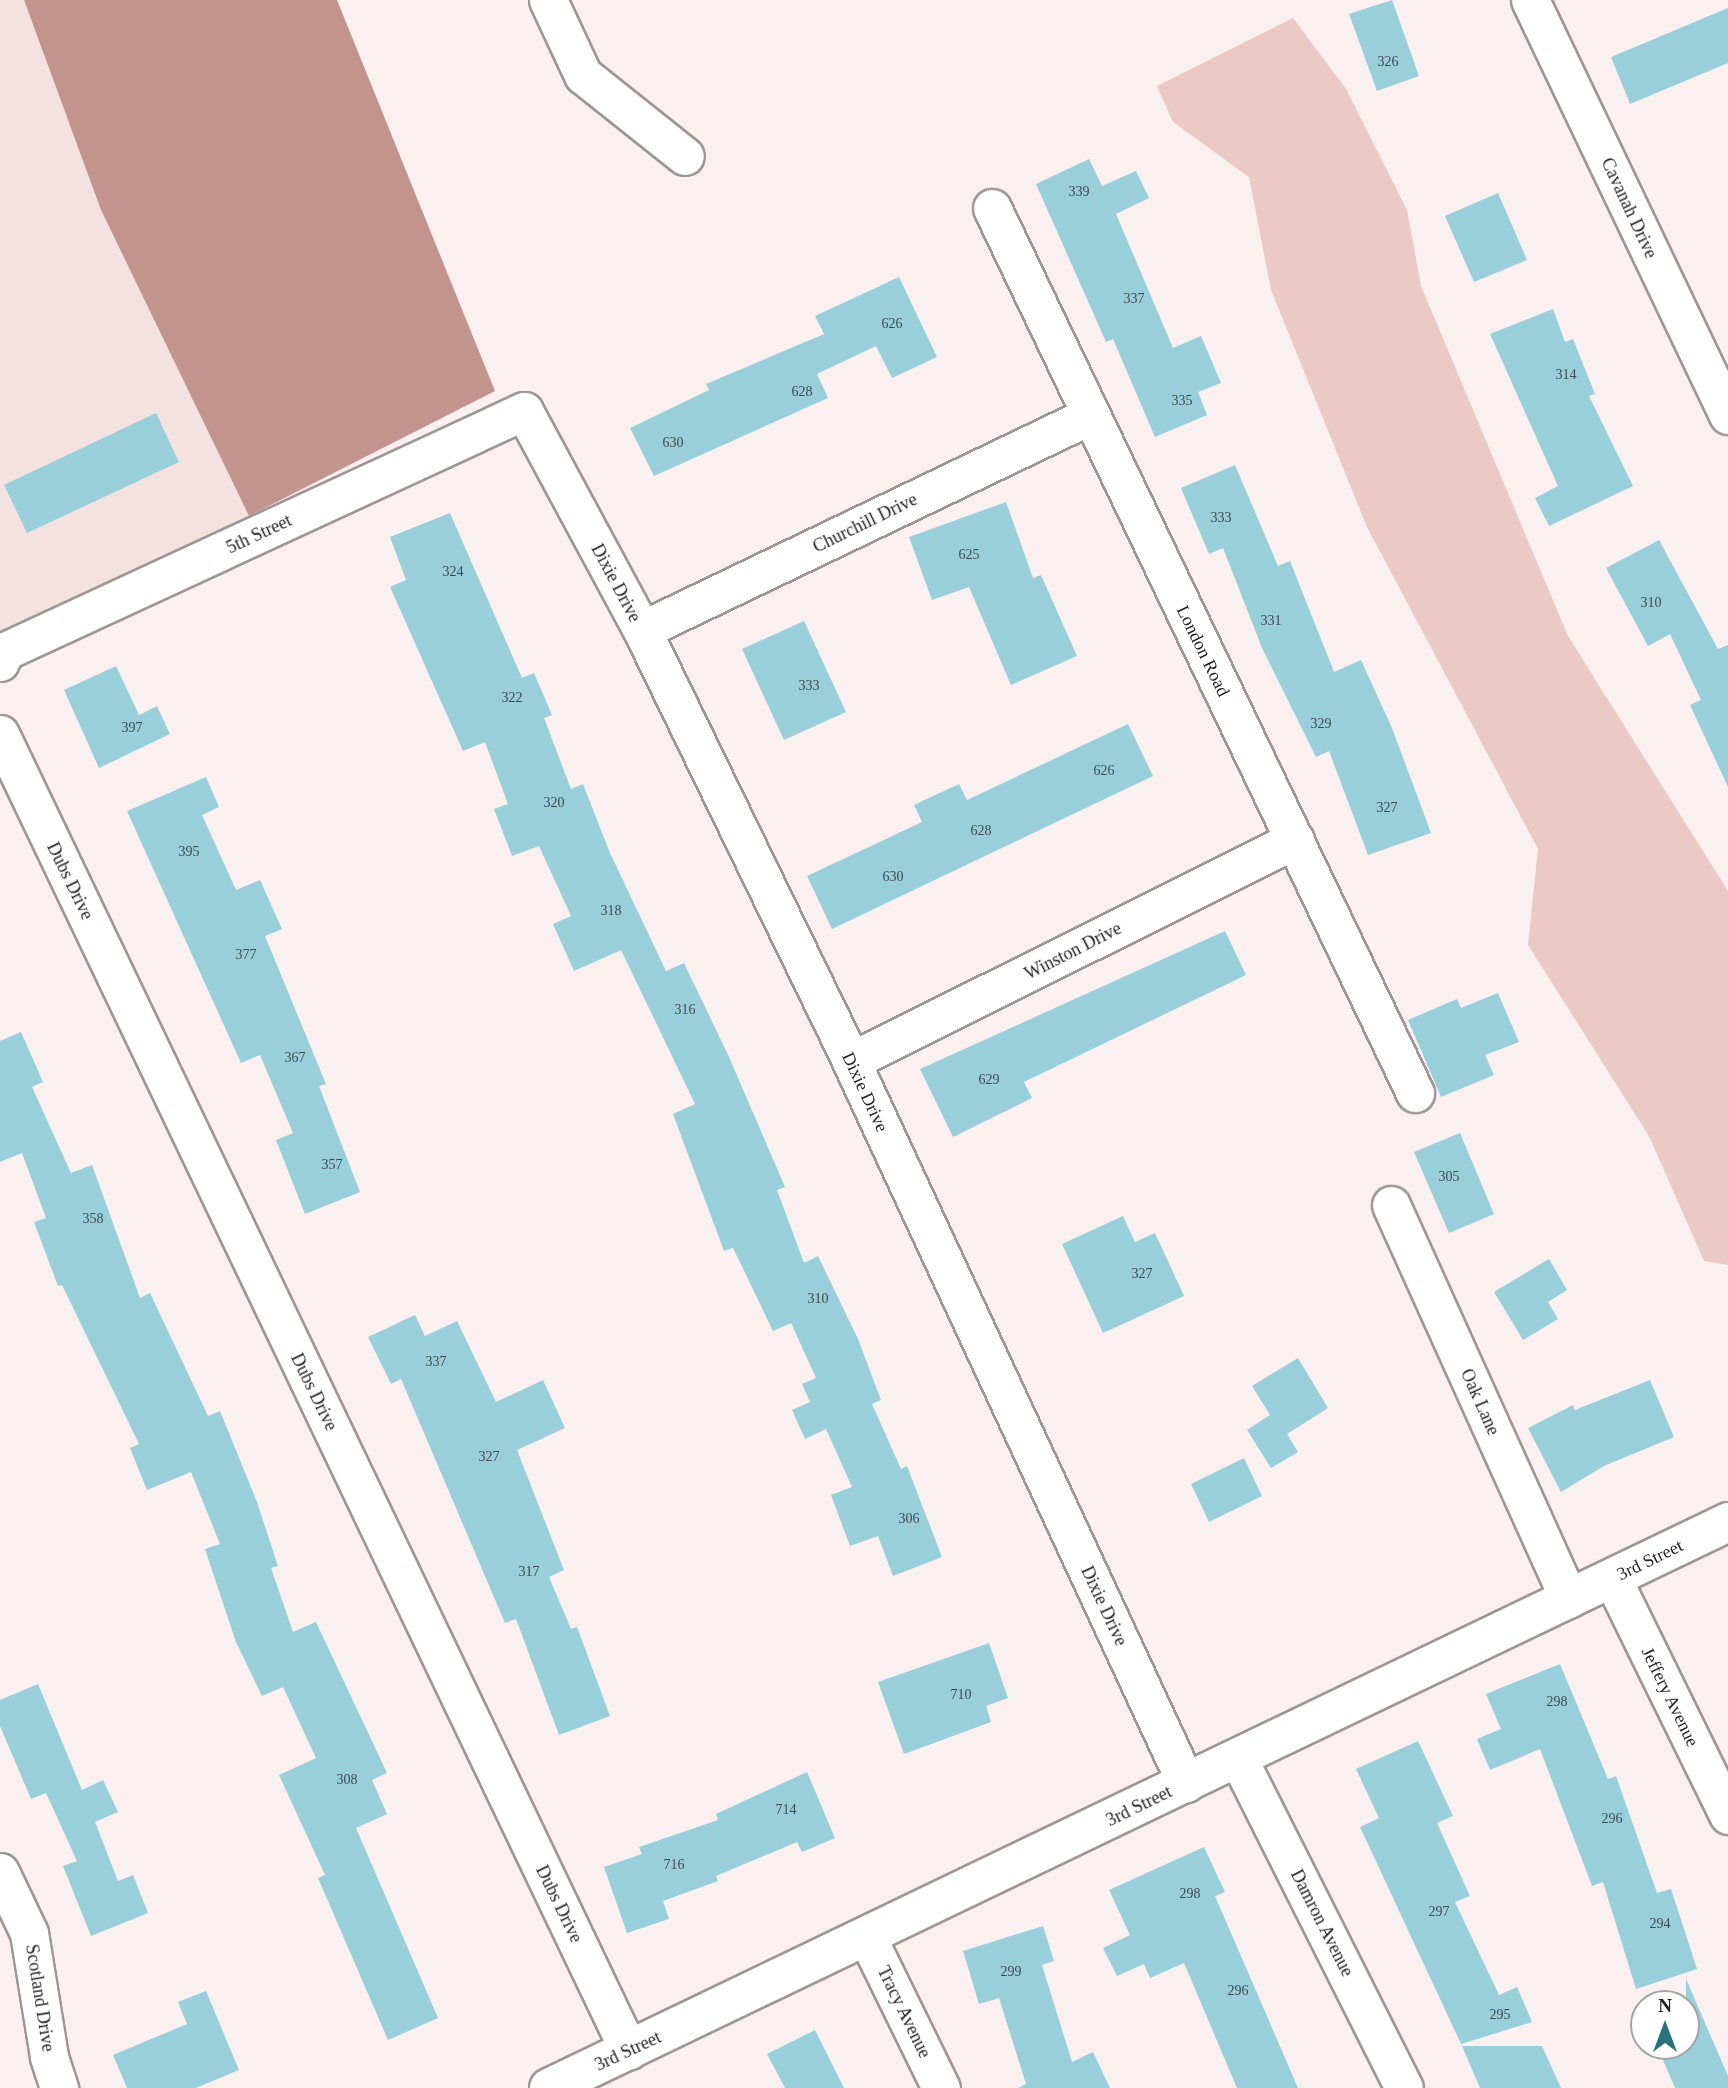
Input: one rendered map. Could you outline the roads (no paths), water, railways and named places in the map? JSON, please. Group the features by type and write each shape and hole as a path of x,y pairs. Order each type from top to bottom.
{"street":[{"path":"548,0 583,75 685,156"},
{"name":"Cavanah Drive","path":"1530,0 1728,415"},
{"name":"London Road","path":"992,208 1089,416 1415,1093"},
{"name":"Dixie Drive","path":"524,411 642,630 851,1062 1186,1783"},
{"name":"5th Street","path":"0,662 5,651 524,411"},
{"name":"Churchill Drive","path":"642,630 1089,416"},
{"name":"Dubs Drive","path":"0,734 629,2051"},
{"name":"Winston Drive","path":"851,1062 1295,840"},
{"name":"Oak Lane","path":"1391,1205 1569,1599"},
{"name":"3rd Street","path":"549,2088 1728,1522"},
{"name":"Jeffery Avenue","path":"1612,1578 1728,1815"},
{"name":"Damron Avenue","path":"1238,1758 1405,2088"},
{"name":"Scotland Drive","path":"0,1872 29,1933 49,2057 59,2088"},
{"name":"Tracy Avenue","path":"867,1937 941,2088"}]}
